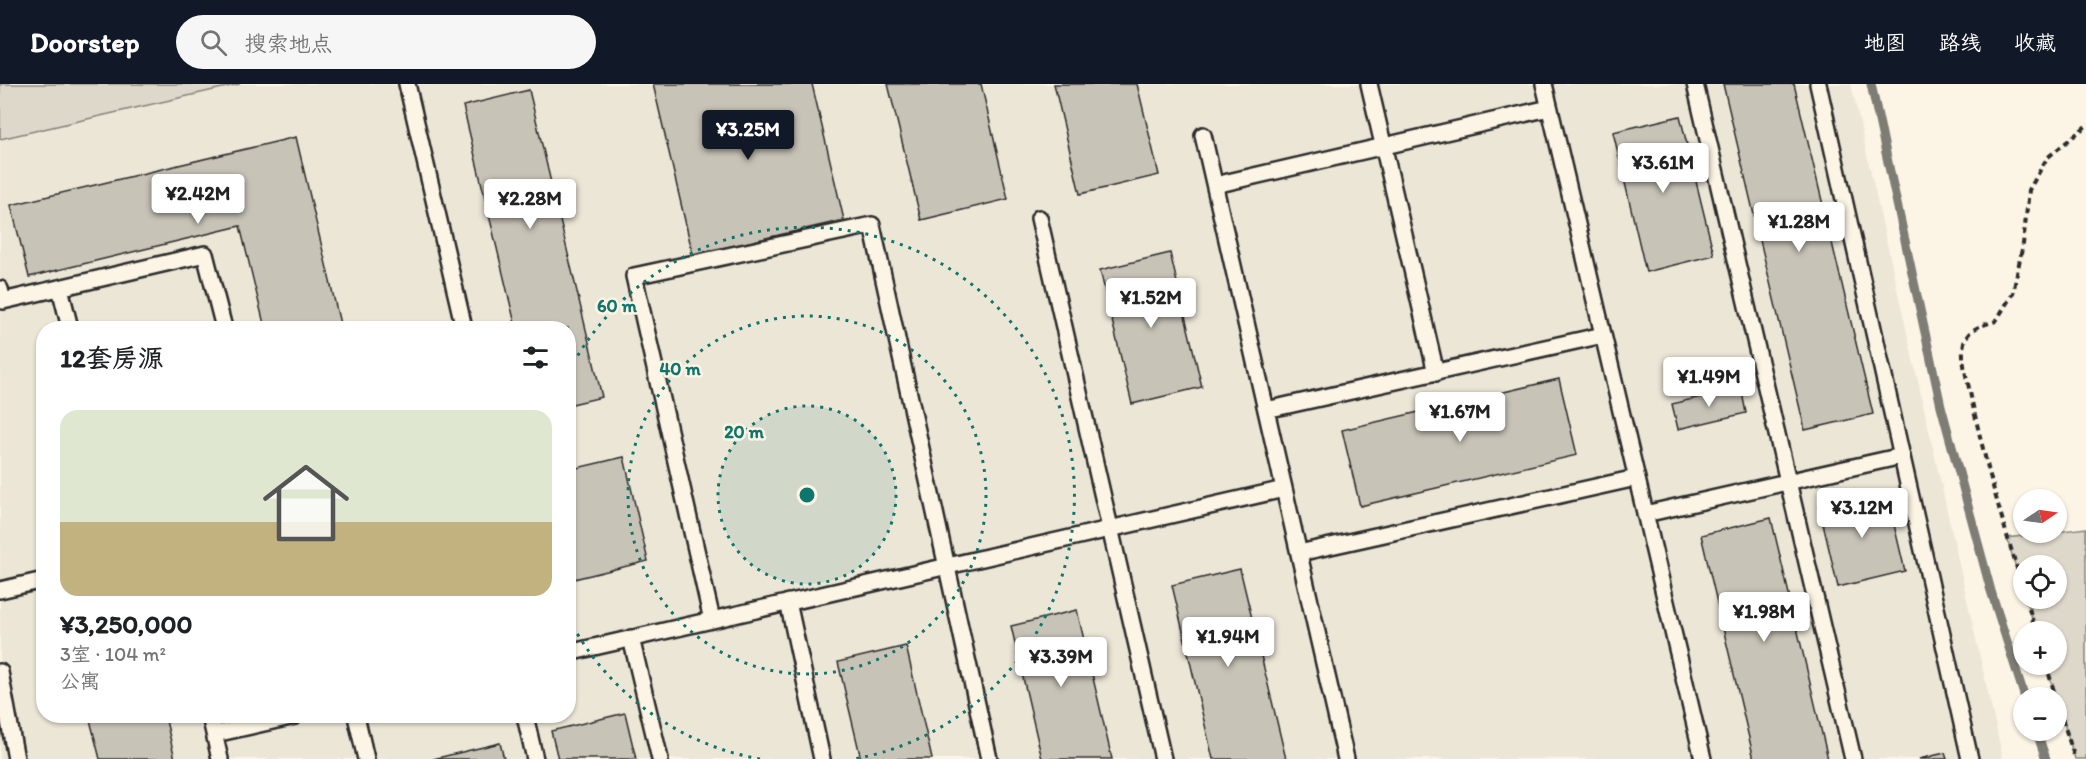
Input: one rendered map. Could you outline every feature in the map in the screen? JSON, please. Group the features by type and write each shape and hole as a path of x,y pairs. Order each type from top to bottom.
{"lane":[{"path":"407,84 462,321"},
{"path":"1369,84 1436,373"},
{"path":"1544,84 1702,759"},
{"path":"1695,84 1853,759"},
{"path":"1818,84 1970,759"},
{"path":"1215,185 1549,108"},
{"path":"1203,135 1346,759"},
{"path":"1039,218 1163,759"},
{"path":"712,620 634,276 872,225 989,759"},
{"path":"0,289 3,301 205,254 222,321"},
{"path":"60,288 68,321"},
{"path":"1266,410 1603,335"},
{"path":"1645,514 1902,456"},
{"path":"1299,553 1636,478"},
{"path":"576,650 1284,489"},
{"path":"0,590 36,582"},
{"path":"788,603 822,759"},
{"path":"632,638 660,759"},
{"path":"0,672 16,759"},
{"path":"212,723 220,759"},
{"path":"214,734 264,723"},
{"path":"358,723 366,759"},
{"path":"527,723 535,759"}],"path":[{"path":"2013,556 1996,502 1980,438 1964,361 1964,342 1974,327 1996,321 2013,293 2023,244 2029,190 2047,158 2086,126"},
{"path":"2067,733 2075,759"}],"shaded area":[{"path":"0,84 240,84 0,139"},
{"path":"243,84 1851,84 2003,759 0,759 0,140"},
{"path":"2086,528 2086,759 2075,759 2067,733 2067,687 2053,687 2049,675 2067,675 2067,621 2033,621 2029,609 2067,609 2067,555 2013,555 2013,558 2007,538 2013,537 2013,543 2067,543 2067,530"}],"building":[{"path":"653,84 812,84 844,220 693,255"},
{"path":"888,84 981,84 1008,199 921,220"},
{"path":"1054,84 1137,84 1159,175 1080,194"},
{"path":"1723,84 1794,84 1873,414 1805,430"},
{"path":"529,90 602,397 576,403 576,321 514,321 463,106"},
{"path":"1680,116 1714,255 1646,272 1613,132"},
{"path":"296,137 339,321 263,321 240,226 29,277 11,205"},
{"path":"1170,253 1202,387 1132,404 1100,270"},
{"path":"1559,379 1577,455 1360,506 1342,430"},
{"path":"1741,387 1746,413 1678,429 1672,404"},
{"path":"624,457 648,561 576,579 576,468"},
{"path":"1886,491 1905,571 1838,587 1819,507"},
{"path":"1771,518 1828,759 1754,759 1701,535"},
{"path":"1240,569 1286,759 1213,759 1172,585"},
{"path":"1077,610 1112,759 1042,759 1011,626"},
{"path":"906,646 932,759 861,759 838,662"},
{"path":"625,713 636,759 558,759 551,731"},
{"path":"91,723 167,723 175,759 100,759"},
{"path":"500,743 504,759 433,759"},
{"path":"1945,753 1947,759 1919,759"}],"waterway":[{"path":"1871,84 1941,406 1991,591 2022,687"},
{"path":"2040,741 2046,759"}]}
